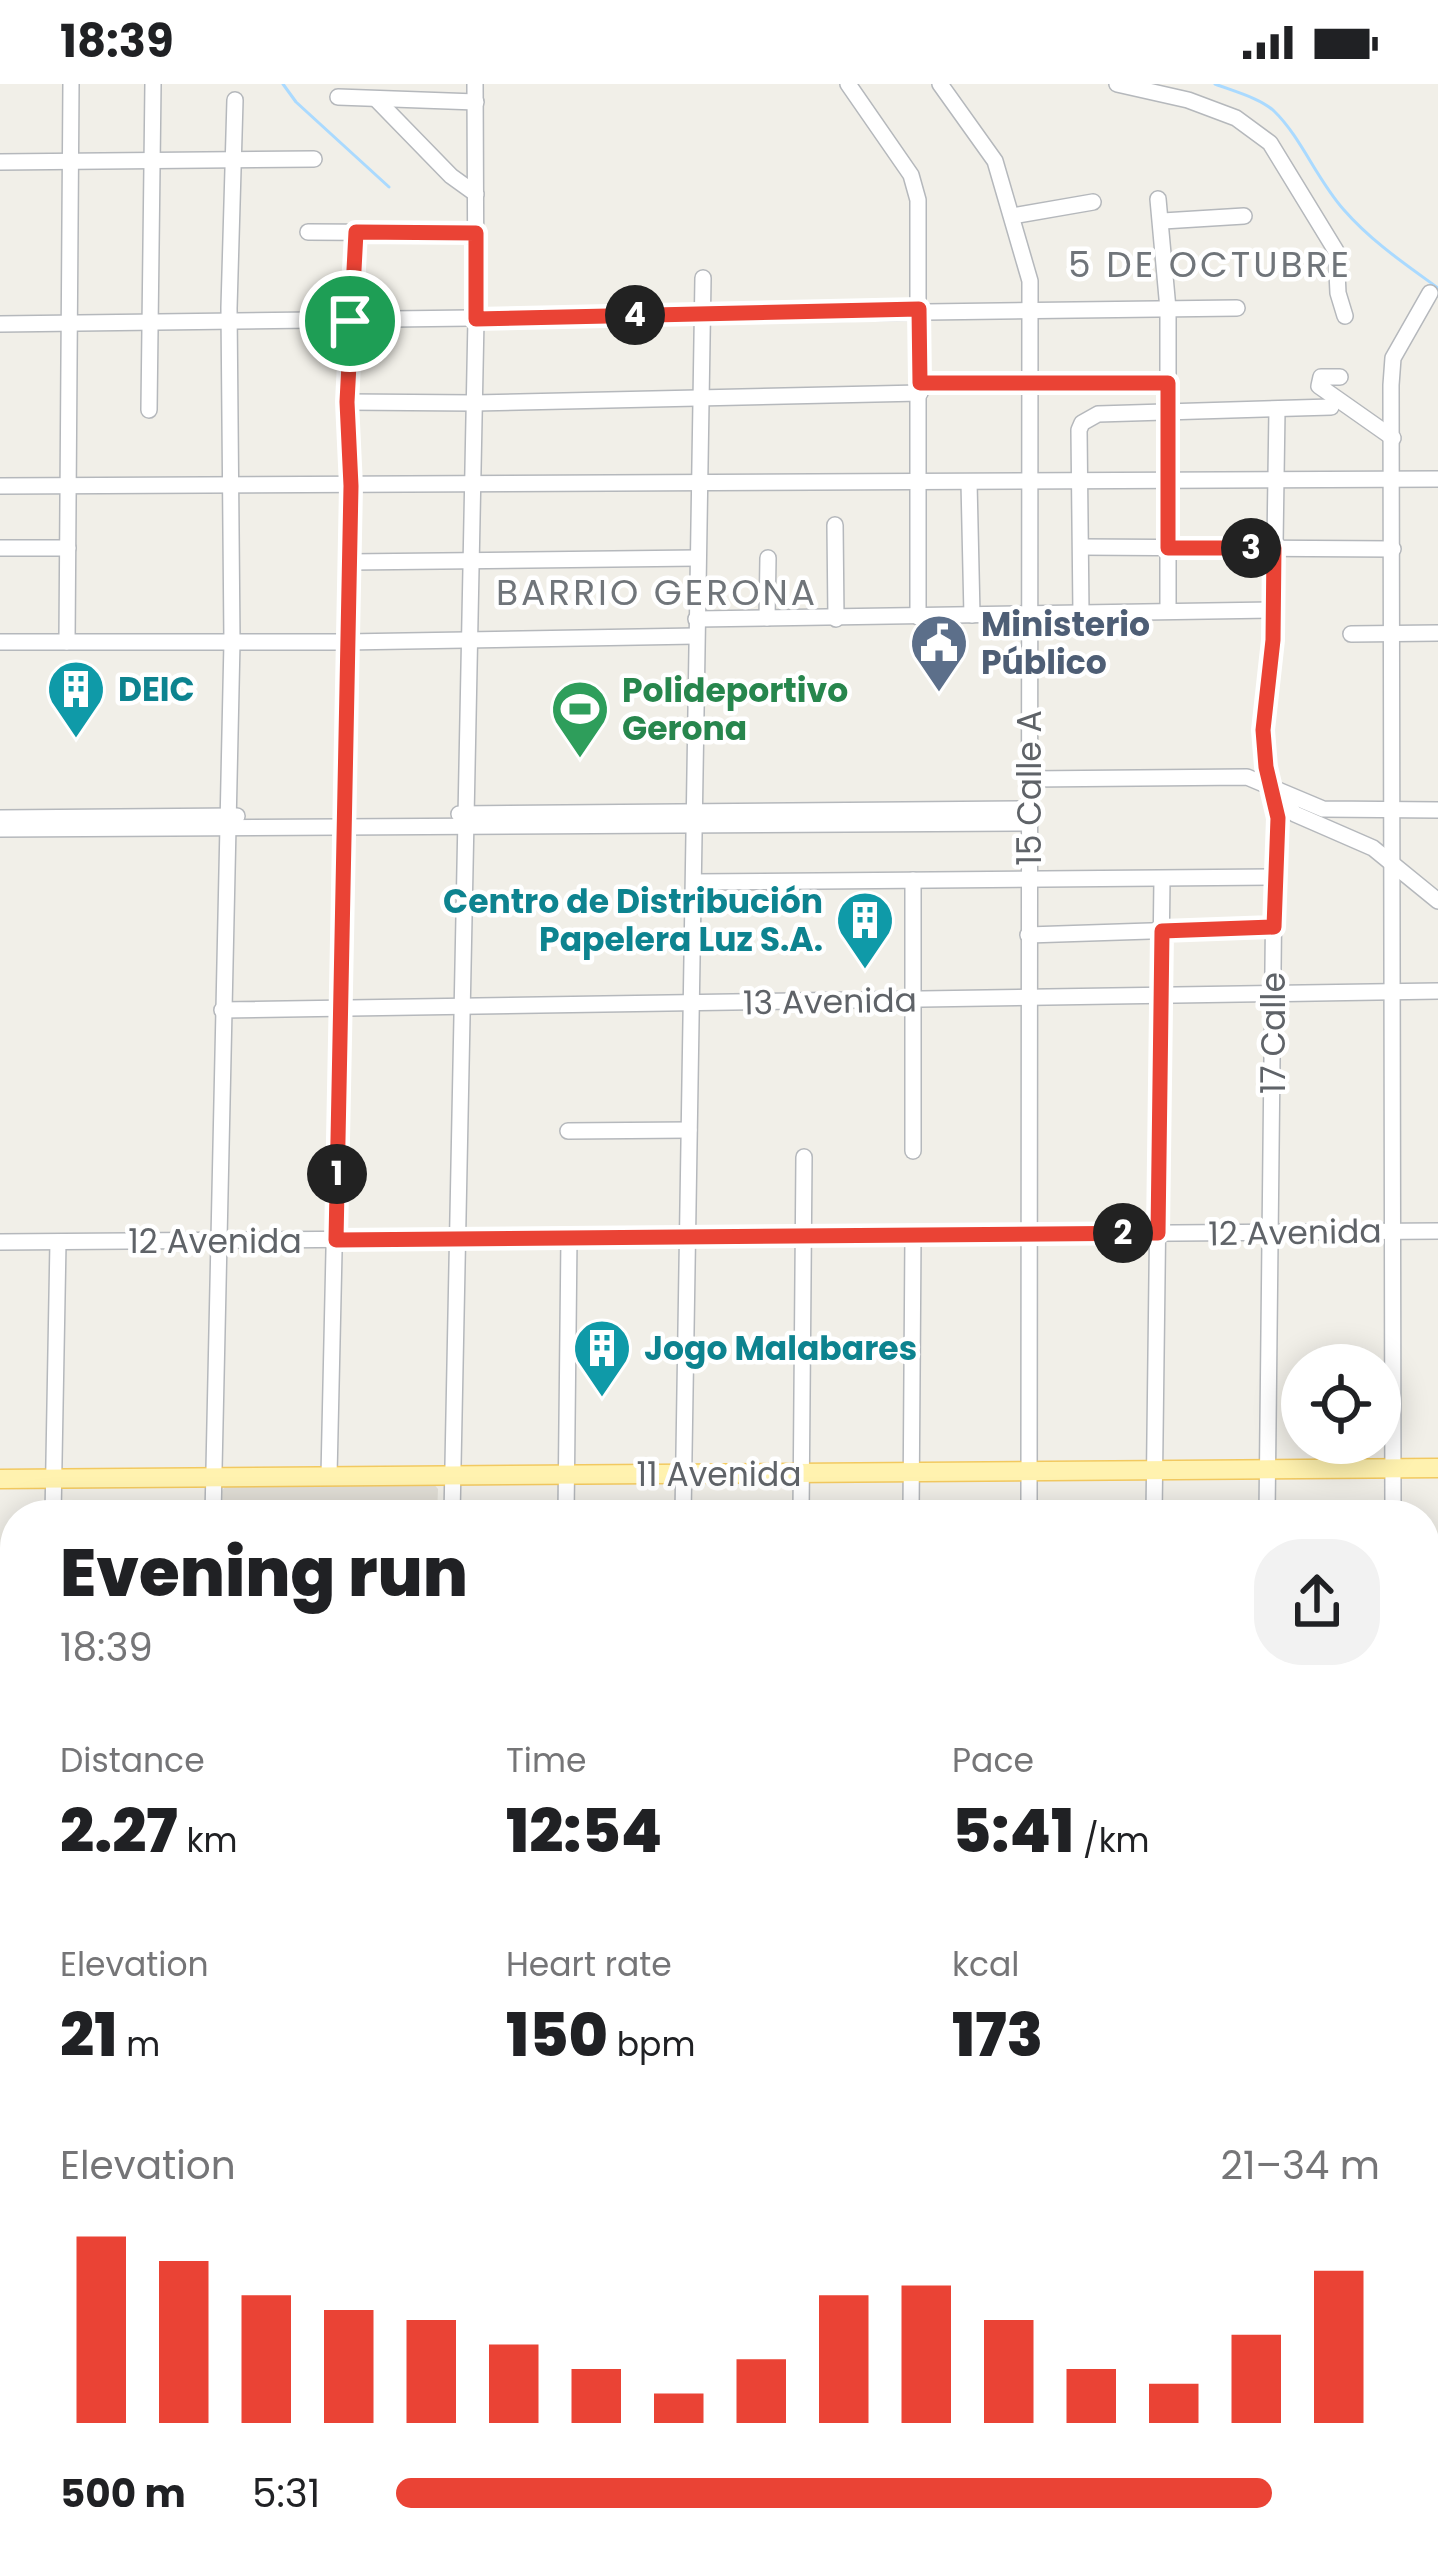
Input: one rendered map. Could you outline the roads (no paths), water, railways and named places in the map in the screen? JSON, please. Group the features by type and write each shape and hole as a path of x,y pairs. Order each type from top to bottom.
{"main road":[{"name":"11 Avenida","path":"0,1479 1438,1468"}],"street":[{"path":"67,642 71,84"},
{"path":"149,410 153,84"},
{"path":"848,84 916,187 919,616"},
{"name":"15 Calle A","path":"940,84 995,161 1030,281 1029,1500"},
{"path":"1117,84 1220,112 1270,142 1336,251 1338,293 1345,316"},
{"path":"338,97 376,100 476,93 476,319 452,1500"},
{"path":"213,1500 232,642 230,320 235,100"},
{"path":"376,100 451,176 476,194"},
{"path":"0,162 314,159"},
{"path":"1158,199 1168,309 1168,611"},
{"path":"1013,216 1093,202"},
{"path":"1163,220 1244,216"},
{"path":"308,232 476,233"},
{"path":"329,1476 350,562 347,402 356,232"},
{"path":"683,1500 703,278"},
{"path":"1393,1500 1394,358 1430,292"},
{"path":"0,324 1237,308"},
{"path":"1340,377 1322,377 1319,386 1393,438"},
{"path":"347,402 474,403 1031,383 1168,383"},
{"path":"1081,613 1082,423 1098,415 1168,410 1330,407"},
{"name":"17 Calle","path":"1267,1500 1278,818 1263,730 1274,610 1277,410"},
{"path":"0,486 1438,479"},
{"path":"969,482 972,615"},
{"path":"836,525 836,619"},
{"path":"1081,547 1393,549"},
{"path":"0,548 68,548"},
{"path":"350,562 698,558"},
{"path":"767,618 768,558"},
{"path":"0,642 470,640 696,627 767,618 1274,610"},
{"path":"1351,634 1438,633"},
{"path":"1029,779 1247,776 1323,809 1438,810"},
{"path":"1272,790 1295,814 1350,836 1392,861 1438,901"},
{"path":"0,818 1028,816"},
{"path":"0,829 229,821"},
{"path":"695,882 1274,877"},
{"path":"1154,1500 1162,879"},
{"path":"913,880 913,1151"},
{"path":"1028,935 1274,927"},
{"name":"13 Avenida","path":"222,1010 1438,991"},
{"path":"568,1131 689,1130"},
{"path":"801,1500 804,1157"},
{"name":"12 Avenida","path":"0,1242 1438,1231"},
{"path":"911,1500 913,1236"},
{"path":"566,1500 569,1238"},
{"path":"53,1500 58,1242"}],"waterway":[{"path":"283,84 296,102 389,187"},
{"path":"1215,84 1274,111 1354,221 1438,288"}],"place":[{"name":"Ministerio Público","path":"939,694"},
{"name":"DEIC","path":"76,740"},
{"name":"Polideportivo Gerona","path":"580,760"},
{"name":"Centro de Distribución Papelera Luz S.A.","path":"865,971"},
{"name":"Jogo Malabares","path":"602,1399"}],"district":[{"name":"5 DE OCTUBRE","path":"1210,264"},
{"name":"BARRIO GERONA","path":"657,592"}]}
